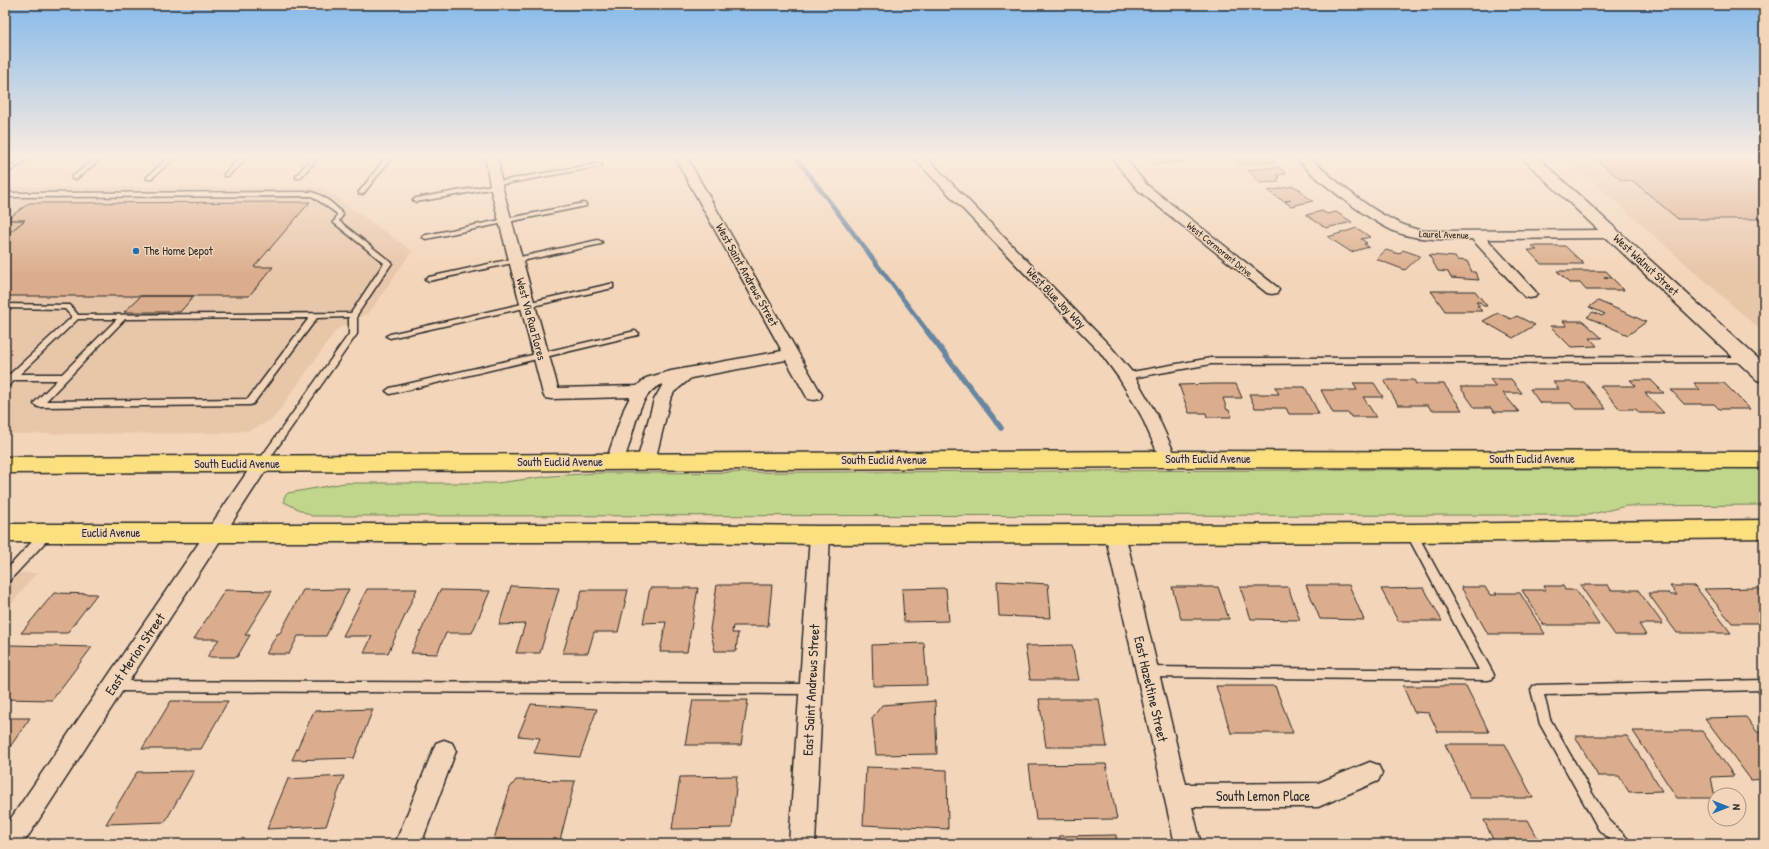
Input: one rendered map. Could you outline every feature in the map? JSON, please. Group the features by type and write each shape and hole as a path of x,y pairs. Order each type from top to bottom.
{"main road":[{"name":"South Euclid Avenue","path":"5,465 1168,459 1764,460"},
{"path":"217,533 670,533 820,535 1411,533 1764,529"},
{"name":"Euclid Avenue","path":"5,533 217,533"}],"street":[{"name":"West Via Rua Flores","path":"499,196 551,394 641,391"},
{"name":"West Saint Andrews Street","path":"702,196 814,395"},
{"name":"West Blue Jay Way","path":"956,196 1105,349 1126,376 1149,415 1168,459"},
{"name":"West Cormorant Drive","path":"1153,196 1272,290"},
{"name":"Laurel Avenue","path":"1347,196 1385,222 1404,231 1424,235 1612,234"},
{"name":"West Walnut Street","path":"1570,196 1764,375"},
{"path":"1476,235 1530,294"},
{"path":"615,462 632,409 641,391 652,382 670,376 688,374 791,354"},
{"path":"646,462 662,400 667,389 688,374"},
{"name":"East Merion Street","path":"8,844 217,533 262,463"},
{"name":"East Hazeltine Street","path":"1115,534 1188,844"},
{"name":"East Saint Andrews Street","path":"802,844 820,535"},
{"path":"408,844 444,752"},
{"name":"South Lemon Place","path":"1176,796 1318,795 1370,773"}],"lane":[{"path":"262,463 353,334 353,315 388,263 337,220 340,215 338,212 317,196"},
{"path":"416,200 439,196"},
{"path":"426,237 584,205"},
{"path":"429,279 598,242"},
{"path":"390,336 610,286"},
{"path":"5,306 67,307 76,317"},
{"path":"124,316 38,404 250,402 315,315"},
{"path":"5,384 9,377 76,317 353,315"},
{"path":"390,391 635,333"},
{"path":"1126,376 1211,361 1748,360"},
{"path":"9,377 65,377"},
{"path":"5,578 47,533"},
{"path":"1147,672 1488,675 1411,533"},
{"path":"1623,844 1604,824 1586,797 1544,720 1537,690 1764,685"},
{"path":"114,686 811,689"}],"shaded area":[{"path":"5,196 334,196 412,251 369,313 337,329 273,419 251,430 225,433 5,434"},
{"path":"1609,196 1764,196 1764,333"},
{"path":"5,573 36,573 5,612"}],"green space":[{"path":"1764,468 1764,505 1626,506 1588,515 312,516 284,502 284,497 288,493 345,483 497,483 551,476 598,473"}],"building":[{"path":"1275,196 1305,196 1313,201 1291,206 1285,202 1291,200 1283,201"},
{"path":"1650,196 1764,196 1764,219 1678,219"},
{"name":"The Home Depot","path":"310,202 254,267 273,267 249,296 5,296 5,236 25,220 6,220 29,203"},
{"path":"1322,211 1327,214 1336,212 1352,222 1326,228 1306,215"},
{"path":"5,220 25,220 5,236"},
{"path":"1357,228 1370,237 1361,239 1367,243 1364,244 1369,247 1351,252 1328,237"},
{"path":"1532,246 1565,246 1584,264 1541,264 1528,250 1537,250"},
{"path":"1386,250 1399,254 1403,250 1420,256 1405,270 1376,259"},
{"path":"1429,255 1455,257 1457,260 1467,261 1472,272 1475,272 1479,280 1451,278 1448,272 1438,271"},
{"path":"1557,271 1606,271 1612,277 1604,277 1612,278 1624,290 1586,290 1580,283 1569,283"},
{"path":"1431,291 1475,291 1487,306 1483,306 1480,302 1476,302 1480,306 1477,306 1482,311 1445,311"},
{"path":"141,296 194,296 180,312 124,312"},
{"path":"1598,301 1646,322 1628,335 1587,317 1593,312 1602,316 1605,314 1589,307"},
{"path":"1498,313 1511,319 1517,316 1535,325 1513,338 1483,321"},
{"path":"1563,321 1583,321 1602,338 1590,338 1597,346 1571,347 1550,326 1567,326"},
{"path":"1490,379 1511,379 1522,393 1503,393 1519,412 1494,412 1491,408 1475,408 1460,387 1496,387"},
{"path":"1384,380 1414,380 1416,384 1444,384 1462,410 1431,410 1428,405 1398,405"},
{"path":"1630,380 1651,380 1664,393 1645,393 1664,413 1639,413 1636,409 1620,409 1600,386 1636,386"},
{"path":"1553,382 1584,382 1606,409 1575,409 1570,403 1540,403 1530,389 1559,389"},
{"path":"1353,383 1374,383 1383,397 1363,397 1376,417 1351,417 1349,413 1333,413 1321,390 1357,390"},
{"path":"1694,383 1724,383 1750,409 1719,409 1714,404 1684,404 1671,390 1700,390"},
{"path":"1236,384 1242,398 1223,398 1227,410 1229,410 1232,417 1207,417 1206,413 1189,413 1179,385"},
{"path":"1275,387 1305,387 1319,414 1289,414 1286,408 1255,408 1249,394 1279,394"},
{"path":"997,581 1048,584 1051,618 999,616"},
{"path":"717,585 772,585 768,626 733,626 732,633 738,633 736,651 715,651 710,629"},
{"path":"1306,585 1349,585 1364,620 1320,619"},
{"path":"1580,585 1608,585 1611,590 1638,590 1663,624 1639,624 1646,635 1615,635"},
{"path":"511,586 559,588 540,653 516,653 525,624 499,625"},
{"path":"1544,586 1563,586 1565,590 1576,590 1599,625 1544,625 1522,590 1546,590"},
{"path":"1670,586 1695,586 1731,633 1677,633 1648,593 1669,593 1671,595 1677,595"},
{"path":"1172,587 1218,587 1229,619 1181,619"},
{"path":"1240,587 1288,587 1300,620 1251,619"},
{"path":"1461,587 1485,587 1490,595 1497,595 1495,593 1520,593 1545,634 1488,634"},
{"path":"650,588 698,588 687,652 660,652 666,622 643,623"},
{"path":"946,588 949,621 904,622 902,589"},
{"path":"1424,588 1442,621 1398,621 1381,589"},
{"path":"1758,588 1764,595 1764,623 1732,623 1704,589"},
{"path":"349,589 326,636 298,636 289,654 266,654 277,634 280,633 303,590"},
{"path":"367,589 417,589 388,653 364,653 372,636 343,636"},
{"path":"225,590 272,591 245,635 250,635 237,657 207,657 219,639 194,639"},
{"path":"440,590 490,591 472,633 446,633 437,654 411,653"},
{"path":"582,590 628,590 618,632 594,632 588,653 563,653"},
{"path":"54,593 97,594 67,633 21,633"},
{"path":"924,643 927,685 873,686 872,645"},
{"path":"9,645 92,647 52,700 5,699 5,649"},
{"path":"1072,645 1079,680 1030,680 1025,646"},
{"path":"1216,686 1275,686 1293,733 1231,733"},
{"path":"1403,686 1466,686 1489,732 1438,732 1429,713 1414,712"},
{"path":"1039,699 1099,699 1107,747 1046,747"},
{"path":"693,700 748,700 741,745 685,745"},
{"path":"171,701 228,701 201,749 142,749"},
{"path":"935,701 937,754 876,755 872,718 882,705"},
{"path":"531,704 597,709 580,757 534,753 540,738 518,736"},
{"path":"373,709 354,758 292,760 314,711"},
{"path":"1746,717 1757,732 1764,733 1764,779 1751,780 1705,718"},
{"path":"5,718 30,718 5,754"},
{"path":"1633,731 1702,731 1734,776 1711,777 1713,787 1707,787 1707,798 1677,798"},
{"path":"1575,736 1627,736 1662,791 1629,792 1619,776 1598,776"},
{"path":"1445,744 1505,744 1533,798 1470,798"},
{"path":"1106,764 1117,819 1036,820 1029,765"},
{"path":"866,767 947,770 948,829 863,825"},
{"path":"194,771 165,822 106,824 137,772"},
{"path":"344,776 326,826 267,829 288,779"},
{"path":"737,776 732,828 672,829 680,777"},
{"path":"516,780 575,781 560,840 494,839 510,788"},
{"path":"1484,820 1528,820 1541,844 1495,844"},
{"path":"1116,835 1117,844 1061,844 1059,836"},
{"path":"159,840 157,844 89,844 91,842"}],"waterway":[{"path":"825,196 928,332"},
{"path":"927,331 1001,428"}],"place":[{"name":"The Home Depot","path":"136,251"}]}
